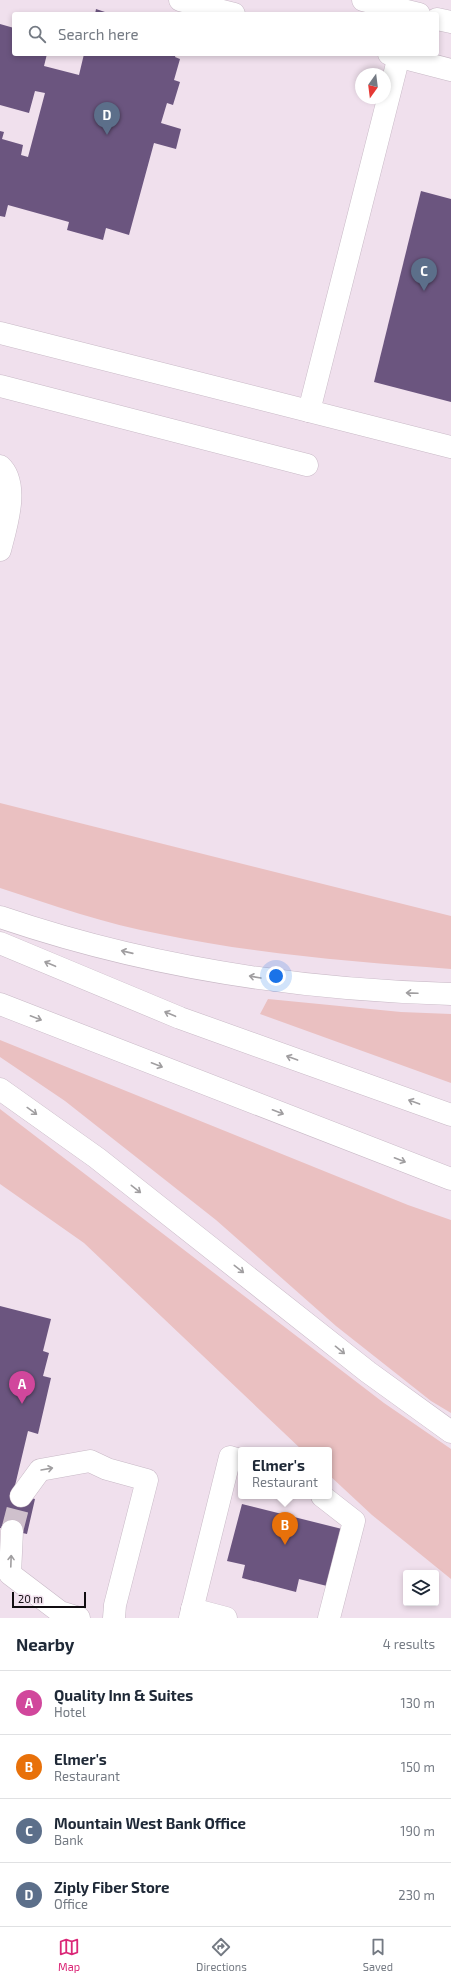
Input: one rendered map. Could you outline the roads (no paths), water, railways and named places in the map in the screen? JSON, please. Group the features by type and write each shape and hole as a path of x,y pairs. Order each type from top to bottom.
{"main road":[{"path":"180,0 226,12"},
{"path":"363,0 411,12"},
{"path":"439,19 451,22"},
{"path":"309,411 394,56"},
{"path":"398,56 451,70"},
{"path":"0,333 451,447"},
{"path":"0,386 307,465"},
{"path":"0,466 4,469 11,488 8,520 0,550"},
{"path":"0,917 92,944 187,966 271,980 406,992 451,994"},
{"path":"0,943 180,1018 451,1115"},
{"path":"0,1004 451,1179"},
{"path":"0,1089 97,1158 368,1372 451,1432"},
{"path":"226,1618 191,1614 230,1457 238,1459"},
{"path":"21,1496 40,1470 90,1461 107,1469 147,1480 115,1605 114,1618"},
{"path":"326,1499 354,1520 329,1618"},
{"path":"12,1530 10,1574 60,1612 78,1618"}],"tunnel":[{"path":"12,1531 21,1496"}],"place":[{"name":"Ziply Fiber Store","path":"107,135"},
{"name":"Mountain West Bank Office","path":"424,291"},
{"name":"Quality Inn & Suites","path":"22,1404"},
{"name":"Elmer's","path":"285,1545"}]}
